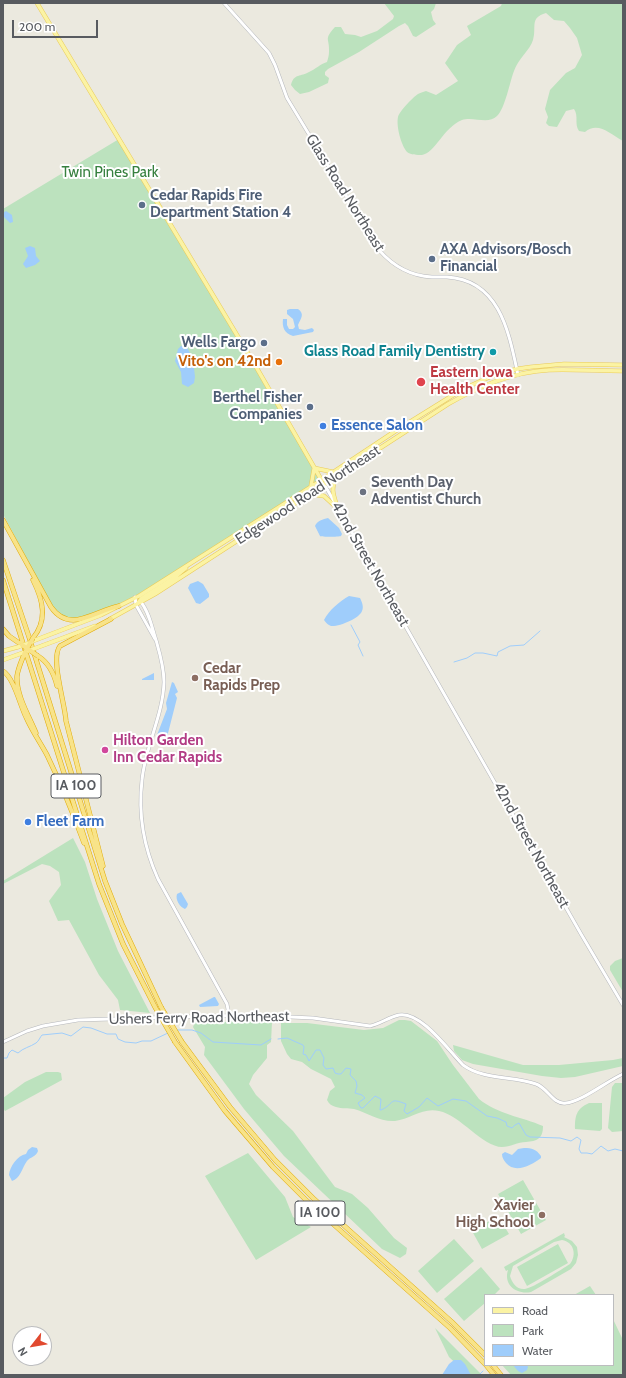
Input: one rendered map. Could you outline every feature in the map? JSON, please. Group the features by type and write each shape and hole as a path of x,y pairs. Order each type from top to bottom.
{"highway":[{"path":"3,520 55,614 61,618 73,620 82,619 109,608 119,606"},
{"path":"12,537 35,583 43,608 42,620 38,632 20,664 17,674 18,688 40,742 66,799 99,884"},
{"name":"IA 100","path":"3,560 114,905 161,1007 182,1042 230,1107 275,1160 313,1198 457,1327 484,1354"},
{"name":"IA 100","path":"3,580 99,884 123,944 155,1007 176,1042 225,1111 277,1172 315,1208 455,1332 484,1364"},
{"path":"66,721 56,665 58,648 111,619"},
{"path":"3,629 20,646 45,660 50,666 54,675 114,905"},
{"path":"3,671 10,678 25,717 40,742"},
{"name":"IA 100","path":"486,1366 494,1375"},
{"path":"495,1366 501,1375"}],"main road":[{"name":"42nd Street Northeast","path":"37,3 255,365 324,484"},
{"name":"Edgewood Road Northeast","path":"3,660 27,650 81,632 111,619 136,605 139,600 193,561 463,389 492,376 517,369 549,364 623,365"},
{"path":"587,370 600,365"},
{"name":"Edgewood Road Northeast","path":"3,651 82,623 119,606 139,600 464,395 493,381 549,370 623,371"},
{"path":"311,487 314,468 334,472"},
{"path":"338,509 332,492 334,482 340,474"},
{"path":"309,494 324,496 338,509"}],"street":[{"name":"Glass Road Northeast","path":"224,3 269,53 287,98 379,250 391,262 408,272 430,277 460,279 468,281 482,290 495,304 504,320 518,375"},
{"name":"42nd Street Northeast","path":"324,484 571,917 623,1005"},
{"path":"139,600 136,605 156,641"},
{"path":"139,600 153,628 161,655 164,682 161,701 148,747 141,781 141,809 144,835 150,858 158,879 227,1004 229,1015"},
{"name":"Ushers Ferry Road Northeast","path":"3,1042 27,1031 43,1026 78,1020 149,1019 229,1015 313,1018 370,1026 379,1024 394,1016 406,1015 420,1022 435,1034 467,1068 499,1078 536,1084 554,1099 564,1103 576,1100 623,1074"}],"green space":[{"path":"384,3 436,3 431,12 433,20 436,24 416,37 413,36 405,23 359,52 328,69 325,72 325,75 329,78 328,83 309,92 300,94 295,90 291,85 292,81 296,77 306,74 327,62 329,53 328,37 335,27 341,27 345,34 361,37 377,31 393,19 394,16"},
{"path":"502,3 623,3 623,141 609,132 599,128 590,129 585,132 579,131 574,109 566,111 557,127 549,126 546,123 548,117 545,109 550,90 566,73 575,68 582,55 577,38 564,21 554,20 546,13 535,20 533,40 516,67 505,101 497,116 489,120 462,120 450,128 427,153 416,155 407,152 398,130 399,115 406,105 418,94 426,91 436,95 458,81 445,63 457,45 471,35 467,26 501,6"},
{"name":"Twin Pines Park","path":"119,139 321,480 119,606 82,619 66,620 51,605 3,514 3,209"},
{"path":"73,838 85,862 97,899 118,951 150,1013 120,1010 118,1000 99,975 69,920 58,921 49,901 61,885 59,872 50,866 42,864 3,884 3,881"},
{"path":"623,958 623,992 610,970 610,966 615,961"},
{"path":"256,1020 272,1022 271,1042 267,1045 267,1058 253,1075 249,1084 256,1095 293,1131 335,1187 352,1194 368,1208 394,1238 407,1248 406,1254 400,1258 382,1249 284,1156 244,1109 204,1055 205,1047 193,1027 195,1022"},
{"path":"399,1020 411,1021 437,1041 479,1099 502,1112 543,1126 541,1137 533,1141 508,1146 495,1146 479,1137 455,1118 439,1111 433,1110 422,1112 401,1120 390,1121 379,1119 354,1109 335,1107 327,1100 330,1091 335,1087 331,1079 311,1069 302,1062 291,1059 281,1041 281,1023 307,1023 364,1030 383,1028"},
{"path":"453,1045 523,1065 559,1065 623,1058 623,1066 575,1077 561,1078 542,1076 473,1064 462,1060 454,1051"},
{"path":"46,1072 61,1073 62,1080 5,1111 3,1108 3,1098 25,1082"},
{"path":"615,1083 623,1083 623,1131 612,1132 608,1128 612,1087"},
{"path":"589,1103 602,1103 602,1129 600,1131 575,1129 577,1113 581,1108"},
{"path":"248,1153 285,1197 293,1217 311,1227 256,1260 205,1176"},
{"path":"523,1180 546,1220 521,1234 498,1194"},
{"path":"498,1216 509,1234 482,1249 472,1231"},
{"path":"564,1233 564,1237 572,1241 577,1247 578,1255 576,1263 571,1269 531,1292 521,1292 512,1288 508,1280 508,1270 506,1271 504,1267","holes":["562,1240 566,1241 572,1246 574,1253 570,1264 529,1288 522,1289 517,1287 510,1276 513,1266 554,1242"]},
{"path":"454,1239 474,1261 437,1293 418,1271"},
{"path":"558,1244 568,1263 527,1286 517,1267"},
{"path":"481,1267 500,1289 495,1294 484,1294 484,1304 464,1321 444,1299"},
{"path":"590,1286 595,1294 576,1294"},
{"path":"614,1321 623,1338 623,1375 511,1375 503,1366 614,1366"},
{"path":"435,1328 482,1375 468,1375 449,1357"}],"water":[{"path":"6,211 12,215 13,222 10,223 4,217 3,213"},
{"path":"30,246 35,248 36,256 40,261 35,265 26,268 23,264 28,256 25,248"},
{"path":"298,309 302,314 298,325 299,329 305,330 312,328 314,330 313,332 293,336 286,331 283,327 283,319 287,319 289,329 293,329 295,327 293,319 287,314 287,310"},
{"path":"181,346 187,347 193,359 195,377 194,383 188,387 182,384 181,372 175,361 178,349"},
{"path":"328,518 339,528 342,534 341,536 320,536 315,526 322,520"},
{"path":"198,581 203,584 209,594 209,597 200,604 196,603 188,588 190,584"},
{"path":"349,596 360,598 363,609 360,614 344,624 331,626 328,624 324,620 332,609"},
{"path":"154,673 154,680 142,680 142,679"},
{"path":"172,682 174,683 178,692 175,694 177,698 166,741 159,742 157,740 157,735 167,709 166,703"},
{"path":"181,892 188,904 185,909 177,901 177,894"},
{"path":"214,997 219,1004 218,1006 200,1007 199,1005"},
{"path":"32,1147 37,1148 37,1153 27,1161 19,1176 12,1181 9,1175 12,1165"},
{"path":"524,1148 536,1150 541,1158 528,1166 519,1168 514,1168 506,1163 502,1154 505,1152 512,1155 518,1149"},
{"path":"454,1360 461,1360 471,1375 442,1375 449,1364"},
{"path":"514,1366 528,1367 527,1370 522,1373"}],"waterway":[{"path":"351,625 360,642 358,645 363,656"},
{"path":"454,662 467,658 475,653 497,656 498,652 510,646 524,645 540,631"},
{"path":"3,1058 7,1058 12,1050 18,1053 34,1044 42,1035 62,1033 71,1036 83,1027 91,1028 107,1034 116,1034 118,1039 125,1042 136,1043 151,1041 168,1033"},
{"path":"176,1030 192,1030 201,1033 213,1042 261,1045 271,1039"},
{"path":"278,1039 287,1038 303,1045 303,1054 306,1055 309,1061 316,1050 320,1050 324,1058 323,1065 326,1069 333,1068 335,1073 341,1074 346,1068 351,1069 350,1075 356,1081 357,1086 355,1093 362,1095 365,1098 358,1103 361,1108 363,1108 375,1096 381,1099 380,1110 392,1102 397,1101 406,1104 404,1111 407,1114 419,1107 427,1098 438,1106 453,1099 466,1101 487,1116 506,1122 507,1126 512,1128 519,1123 526,1135 530,1137 560,1138 571,1141 577,1137 581,1140 579,1149 581,1153 592,1154 601,1146 608,1151 615,1149 623,1151"},
{"path":"480,1374 483,1371"}],"place":[{"name":"Cedar Rapids Fire Department Station 4","path":"142,205"},
{"name":"AXA Advisors/Bosch Financial","path":"432,259"},
{"name":"Wells Fargo","path":"264,343"},
{"name":"Glass Road Family Dentistry","path":"493,352"},
{"name":"Vito's on 42nd","path":"279,362"},
{"name":"Eastern Iowa Health Center","path":"421,382"},
{"name":"Berthel Fisher Companies","path":"310,407"},
{"name":"Essence Salon","path":"323,426"},
{"name":"Seventh Day Adventist Church","path":"363,492"},
{"name":"Cedar Rapids Prep","path":"195,678"},
{"name":"Hilton Garden Inn Cedar Rapids","path":"105,750"},
{"name":"Fleet Farm","path":"28,822"},
{"name":"Xavier High School","path":"542,1215"}]}
